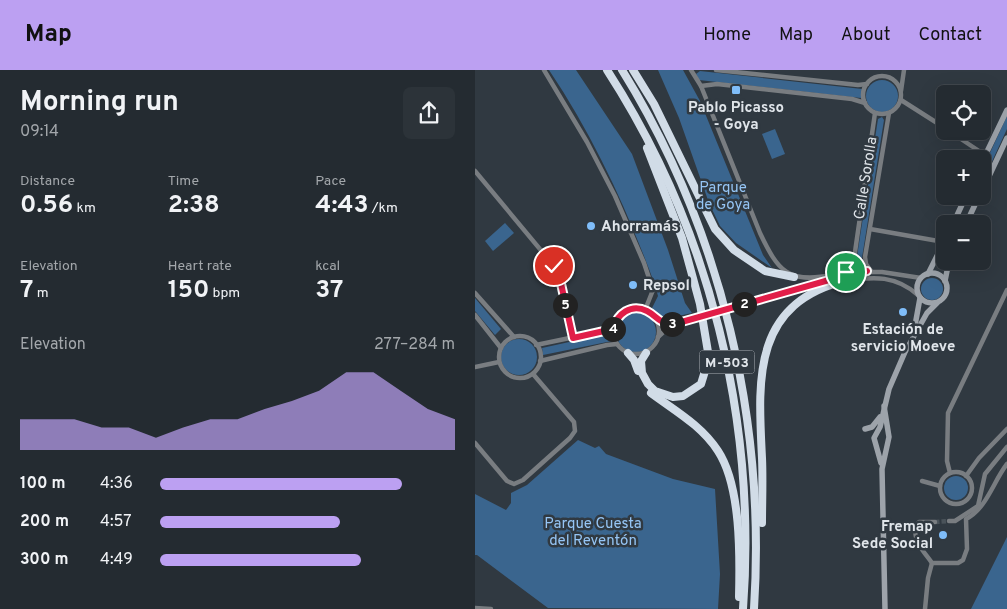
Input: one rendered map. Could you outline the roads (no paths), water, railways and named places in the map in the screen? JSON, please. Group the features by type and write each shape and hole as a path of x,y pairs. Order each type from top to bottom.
{"highway":[{"name":"M-503","path":"607,70 670,185 691,239 712,302 727,363 740,442 745,516 746,572 743,609"},
{"name":"M-503","path":"622,70 664,147 696,219 711,260 738,363 754,471 757,567"},
{"path":"632,70 659,124 664,147"},
{"path":"632,70 654,104 715,229 734,250 765,271 794,277"},
{"path":"641,129 681,238 700,304 709,358 701,384 683,396 673,397 655,391 644,379 641,361 646,352"},
{"name":"M-503","path":"754,609 762,525 759,379 764,353 775,330 797,303 816,290 847,276"},
{"path":"628,353 634,360 642,380 652,394 698,428 719,451 731,479 736,518 740,571 739,609"}],"street":[{"path":"544,70 587,142 629,230 653,290 645,310"},
{"path":"691,70 701,86 772,257 783,270 794,277 847,276 896,281 908,286 928,303 937,303"},
{"path":"717,70 859,85 867,84 878,77 884,76 893,80 901,91"},
{"path":"867,84 863,97 865,103 875,113 889,113 895,109 901,100 903,72"},
{"path":"893,80 903,72"},
{"path":"701,86 717,84 852,99 865,103"},
{"path":"901,100 936,122"},
{"path":"988,150 1007,110"},
{"name":"Calle Sorolla","path":"847,276 852,267 856,246 875,113"},
{"name":"Calle Sorolla","path":"869,271 866,264 867,248 889,113"},
{"path":"991,172 1007,138"},
{"path":"961,140 974,150"},
{"path":"475,172 554,266 560,279 573,338"},
{"path":"870,229 936,240"},
{"path":"856,246 859,249 867,248"},
{"path":"928,274 936,258"},
{"path":"912,338 937,303 946,294 945,281 947,270"},
{"path":"823,283 847,275 869,271 921,278"},
{"path":"671,325 656,320 645,310 632,308 619,316 613,329 617,344 628,353 637,355 646,352 654,346 659,337 671,325 869,271"},
{"path":"887,433 865,429 877,422 912,338 919,312 917,286 921,278 928,274 938,274 945,281"},
{"path":"950,473 947,461 948,413 1007,290"},
{"path":"475,293 514,337"},
{"path":"475,315 501,348"},
{"path":"656,320 659,337"},
{"path":"537,345 613,329"},
{"path":"514,337 527,338 537,345 540,361 533,374 520,378 506,374 499,362 501,348 509,339 514,337"},
{"path":"540,361 607,344 617,344"},
{"path":"475,367 499,362"},
{"path":"475,443 507,481 514,484 523,480 570,438 575,431 574,422 533,374"},
{"path":"882,469 874,438 884,406"},
{"path":"884,406 889,439 886,443 882,469 885,609"},
{"path":"966,476 983,453 1007,429"},
{"path":"876,443 882,445 886,443"},
{"path":"1007,447 985,474 978,506 952,521 966,519 981,509 998,476 1007,464"},
{"path":"955,472 966,476 971,488 970,494 961,503 949,502 944,498 940,486 943,478 955,472"},
{"path":"922,482 940,486"},
{"path":"932,563 958,563 963,560 967,550 966,519"},
{"path":"932,563 917,544 915,526 919,522 935,522"},
{"path":"925,609 928,578 932,563"},
{"path":"475,608 491,609"}],"tunnel":[{"path":"935,522 949,521"}],"place":[{"name":"Pablo Picasso - Goya","path":"736,90"},
{"name":"Ahorramás","path":"591,226"},
{"name":"Repsol","path":"633,285"},
{"name":"Estación de servicio Moeve","path":"903,312"},
{"name":"Fremap Sede Social","path":"943,535"}],"park label":[{"name":"Parque de Goya","path":"723,196"},
{"name":"Parque Cuesta del Reventón","path":"593,532"}]}
